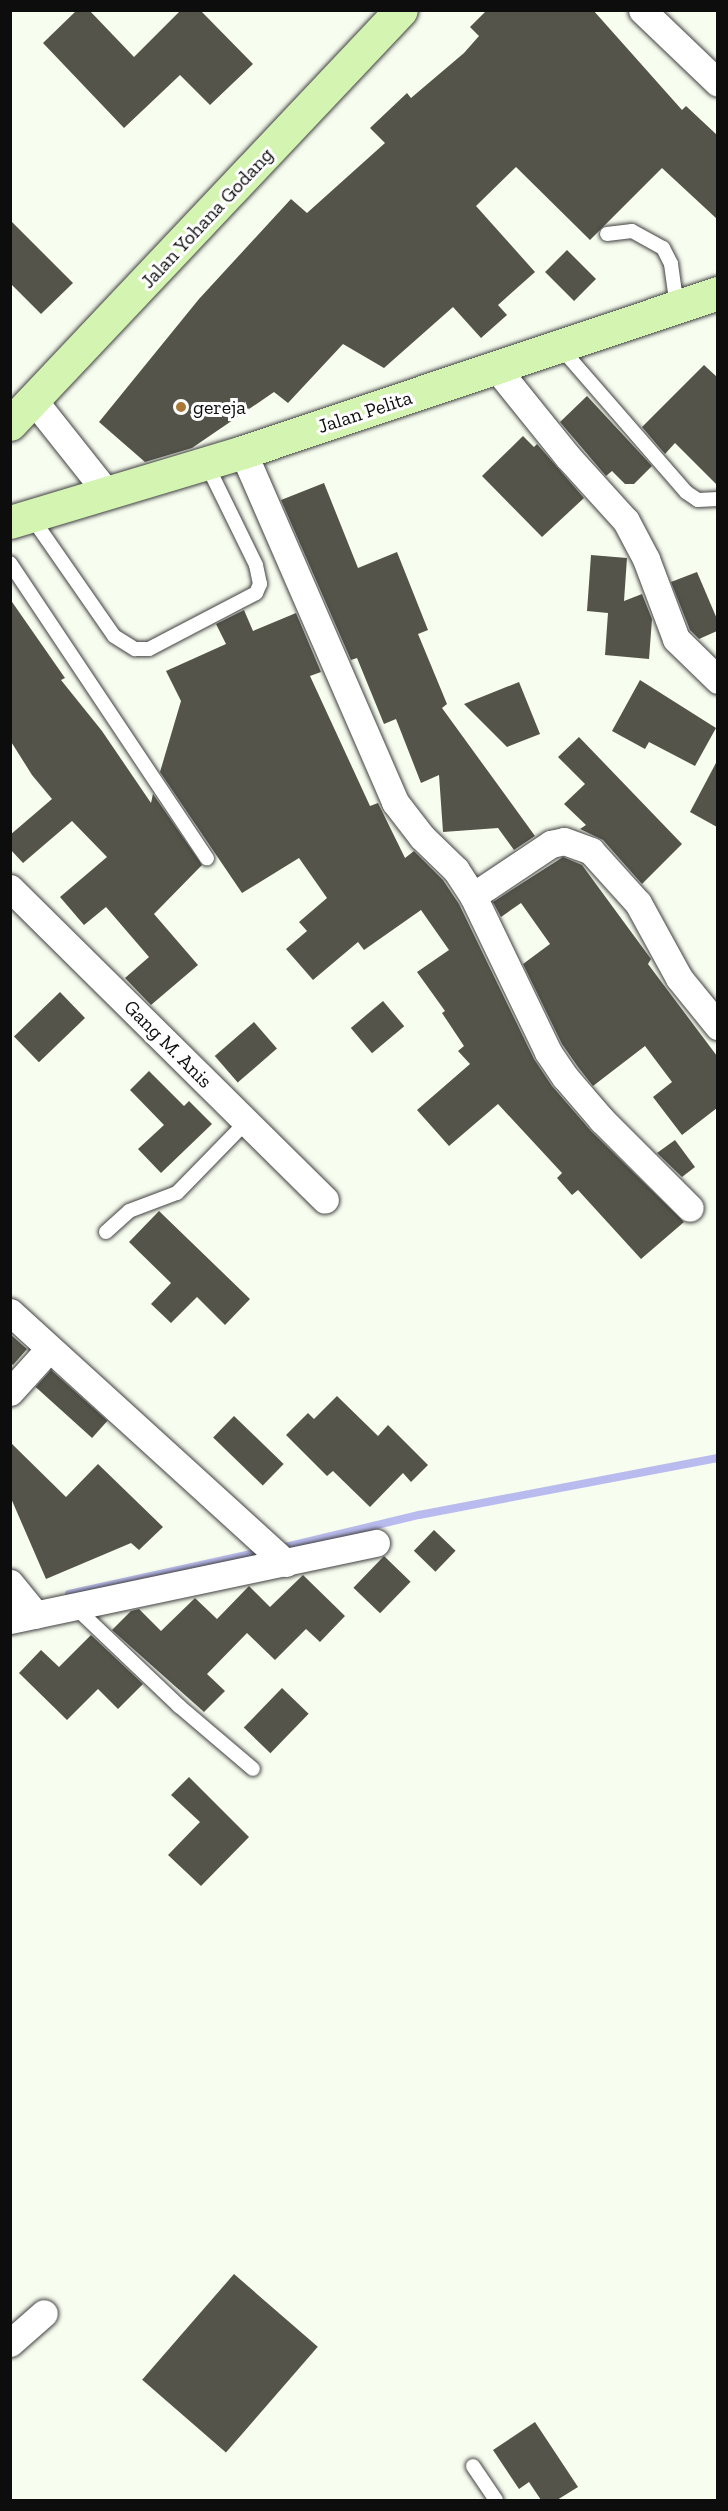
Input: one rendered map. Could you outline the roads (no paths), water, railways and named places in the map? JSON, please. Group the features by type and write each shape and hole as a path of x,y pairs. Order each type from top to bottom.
{"street":[{"name":"Jalan Yohana Godang","path":"10,424 35,402 401,10"},
{"path":"642,10 717,83"},
{"name":"Jalan Pelita","path":"20,519 243,452 497,369 717,293"},
{"path":"497,369 568,457 626,521 646,559 676,639 717,680"},
{"path":"35,402 108,494"},
{"path":"243,452 395,802 422,837 456,870 473,896 548,1052 565,1077 602,1120 690,1208"},
{"path":"473,896 551,844 564,841 591,850 638,903 679,978 717,1026"},
{"name":"Gang M. Anis","path":"14,899 325,1200"},
{"path":"10,1312 48,1350 260,1536 283,1559"},
{"path":"10,1392 48,1350"},
{"path":"22,1604 75,1606 283,1559 376,1543"},
{"path":"10,2343 44,2313"}],"lane":[{"path":"607,234 632,231 663,248 670,264 677,308"},
{"path":"560,347 686,492 698,500 717,499"},
{"path":"20,519 114,636 135,649 149,649 256,593 260,584 256,565 206,463"},
{"path":"10,563 207,858"},
{"path":"105,1232 129,1211 177,1193 246,1122"},
{"path":"75,1606 180,1706 254,1768"},
{"path":"473,2466 496,2500"}],"waterway":[{"path":"277,1549 419,1515 718,1458"},
{"path":"69,1594 265,1551"}],"place":[{"name":"gereja","path":"181,407"}]}
